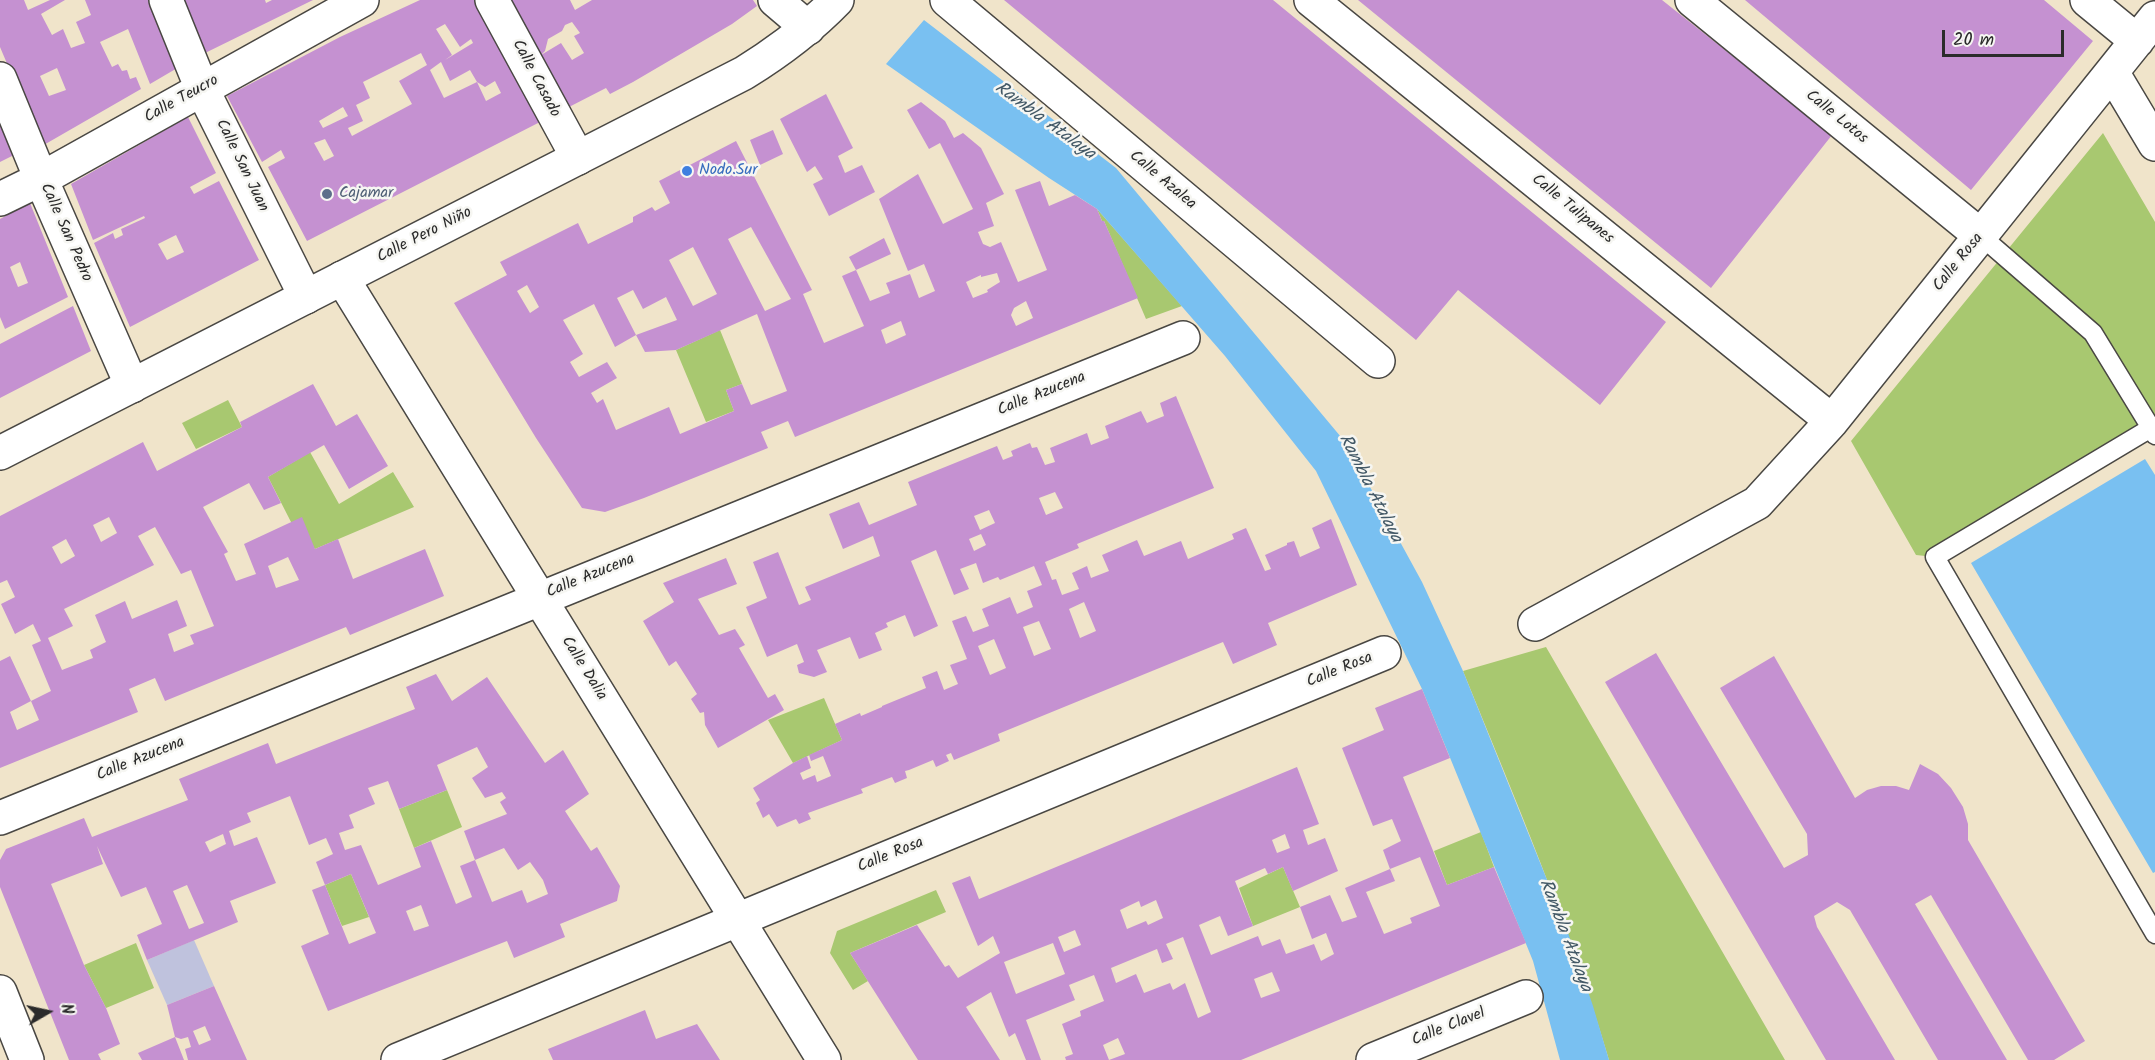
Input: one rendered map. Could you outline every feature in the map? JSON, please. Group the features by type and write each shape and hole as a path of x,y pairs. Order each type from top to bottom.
{"street":[{"name":"Calle San Juan","path":"166,0 202,89 306,297"},
{"name":"Calle Teucro","path":"0,199 41,179 362,0"},
{"name":"Calle Casado","path":"492,0 578,158"},
{"path":"774,0 808,28"},
{"name":"Calle Pero Niño","path":"0,453 744,73 808,28 837,0"},
{"name":"Calle Azalea","path":"947,0 1378,361"},
{"name":"Calle Tulipanes","path":"1311,0 1832,421"},
{"name":"Calle Lotos","path":"1692,0 1981,236"},
{"path":"2087,0 2146,29"},
{"name":"Calle Rosa","path":"1534,624 1757,503 1832,421 2146,29"},
{"path":"2112,72 2155,144"},
{"name":"Calle San Pedro","path":"0,79 41,179 132,386"},
{"name":"Calle Dalia","path":"342,278 824,1060"},
{"name":"Calle Azucena","path":"0,818 1183,338"},
{"name":"Calle Rosa","path":"398,1060 1384,653"},
{"path":"0,992 27,1060"},
{"name":"Calle Clavel","path":"1373,1060 1526,997"},
{"path":"0,1049 4,1060"}],"lane":[{"path":"1981,236 2093,333 2153,431 1935,557 2155,934"}],"shaded area":[{"path":"194,940 214,986 167,1005 147,960"}],"green space":[{"path":"2103,133 2155,222 2155,435 1935,557 1916,555 1851,441"},
{"path":"1097,209 1182,306 1146,319"},
{"path":"720,330 742,384 726,390 734,411 706,422 676,350"},
{"path":"228,400 242,427 196,449 182,423"},
{"path":"310,452 339,504 393,472 414,507 315,549 291,522 268,477"},
{"path":"1546,647 1785,1060 1609,1060 1559,912 1463,671"},
{"path":"824,698 842,740 793,763 768,720"},
{"path":"447,790 462,827 414,848 399,809"},
{"path":"1481,832 1494,867 1447,885 1434,851"},
{"path":"1283,867 1300,907 1253,926 1239,888"},
{"path":"351,874 369,917 342,926 325,885"},
{"path":"936,890 946,912 850,953 868,981 853,990 830,953 837,931"},
{"path":"136,943 154,988 106,1008 84,965"}],"water":[{"name":"Rambla Atalaya","path":"924,20 1116,168 1346,443 1422,582 1463,671 1566,927 1609,1060 1560,1060 1533,961 1422,689 1316,471 1225,356 1097,209 886,64"},
{"path":"2145,459 2155,475 2155,872 2153,873 1971,563"}],"building":[{"path":"0,0 24,0 28,10 50,0 65,0 41,14 52,35 63,29 71,48 85,43 76,22 91,15 85,0 152,0 179,67 150,84 128,29 100,42 112,67 118,64 122,71 127,70 130,79 136,77 141,89 42,146 0,47","holes":["57,68 66,90 49,96 40,76"]},
{"path":"179,0 265,0 266,3 272,0 313,0 201,55"},
{"path":"420,0 475,0 540,122 307,241 268,167 285,158 281,150 262,162 227,96 340,37","holes":["445,24 460,47 471,39 473,43 445,60 452,55 436,29","421,53 427,65 399,81 412,104 352,136 348,128 363,121 356,105 370,98 363,82","441,62 450,81 470,70 477,82 444,98 430,70","495,81 501,93 486,101 477,82 485,87","343,107 348,116 323,128 319,121","325,139 334,156 324,161 314,143"]},
{"path":"511,0 570,0 575,10 592,0 753,0 757,6 732,24 633,82 610,94 606,88 569,107","holes":["572,22 580,33 574,36 584,53 572,60 561,43 541,55 545,51 548,39"]},
{"path":"1004,0 1273,0 1666,322 1600,405 1458,290 1416,340"},
{"path":"1358,0 1662,0 1832,135 1711,288"},
{"path":"1745,0 2044,0 2093,41 1971,190"},
{"path":"826,94 853,148 838,156 845,173 862,165 875,192 829,216 813,184 823,179 815,166 807,172 780,119"},
{"path":"921,102 945,121 954,138 963,133 981,148 1004,194 986,203 994,226 978,232 983,244 990,247 1001,242 1018,282 1047,270 1015,190 1040,181 1049,206 1075,195 1097,209 1138,298 795,437 788,421 761,432 768,448 644,498 605,512 582,508 536,438 454,303 507,275 500,262 578,223 588,244 633,222 633,217 652,207 655,211 670,203 659,181 736,141 812,290 803,294 824,343 864,326 842,276 856,270 870,301 890,293 886,283 910,274 919,298 935,291 924,264 908,271 879,199 918,174 943,224 973,209 940,143 929,149 907,110","holes":["751,227 791,299 765,311 728,239","693,247 717,294 693,306 669,260","997,273 1000,282 987,290 988,292 973,298 966,282 981,275 981,277","527,285 539,307 530,313 517,291","633,290 643,309 666,297 677,320 636,335 617,298","1026,301 1033,318 1016,326 1011,315 1014,308","594,304 615,347 636,335 645,352 676,350 757,314 787,391 751,405 742,384 726,390 734,411 680,434 669,407 616,430 603,399 597,403 591,393 617,378 607,362 579,377 570,362 583,354 563,320","901,321 906,335 886,344 881,330"]},
{"path":"0,109 18,153 0,162"},
{"path":"188,117 216,173 190,187 194,194 219,181 259,260 130,327 94,243 113,233 115,239 123,235 121,229 145,218 144,216 93,240 71,184","holes":["176,235 184,252 167,260 158,244"]},
{"path":"773,130 783,154 760,165 750,140"},
{"path":"30,203 68,297 5,329 0,317 0,219","holes":["20,262 28,283 18,287 10,267"]},
{"path":"884,238 891,254 856,270 849,257"},
{"path":"73,306 91,351 0,398 0,344"},
{"path":"313,384 336,426 357,414 388,466 349,489 324,445 268,477 281,503 264,510 249,483 203,507 228,552 224,554 236,581 256,574 244,544 302,517 315,549 338,539 353,579 425,549 444,596 350,635 346,627 165,701 155,678 129,689 138,712 0,768 0,661 10,656 31,701 51,691 32,645 41,641 33,624 15,634 1,604 15,597 7,580 0,583 0,516 143,442 157,471 242,427 240,422","holes":["109,517 117,533 101,542 93,525","155,527 181,574 191,570 214,626 190,635 194,644 174,652 168,634 187,626 177,600 132,619 125,601 95,615 106,642 90,650 93,658 62,670 48,638 73,626 64,609 154,565 138,536","66,539 75,556 61,564 52,547","288,557 299,580 276,588 268,566","31,701 39,720 17,730 10,712"]},
{"path":"1176,396 1214,488 1077,544 1079,548 1045,562 1052,580 1056,579 1062,595 1079,589 1072,573 1087,566 1091,578 1109,571 1102,555 1137,540 1144,556 1181,541 1188,559 1234,539 1232,534 1246,528 1265,571 1271,569 1265,555 1287,543 1294,541 1300,557 1320,548 1312,528 1331,519 1357,585 1268,623 1277,645 1233,664 1223,642 998,734 1000,741 954,760 951,753 946,755 949,761 936,767 933,760 905,771 907,778 895,783 892,777 861,789 863,793 808,813 811,819 799,824 796,819 777,827 769,814 763,818 756,803 760,800 753,788 793,763 807,756 811,768 800,773 803,780 815,775 817,782 831,776 823,756 811,761 809,755 842,740 835,724 860,713 861,716 926,688 922,677 937,671 944,690 958,684 950,665 967,659 952,621 966,616 973,632 989,626 982,609 1010,597 1017,614 1033,607 1027,591 1042,585 1034,566 1000,580 998,577 983,583 976,563 960,569 969,589 954,595 936,550 911,561 938,626 914,637 905,615 886,623 888,627 875,633 882,650 859,659 850,637 817,650 827,672 814,677 799,673 797,665 804,662 797,644 767,657 746,607 767,598 753,562 778,552 799,605 811,600 805,587 880,556 873,536 843,549 829,514 859,502 869,525 917,505 908,482 997,446 1003,460 1013,456 1011,451 1030,443 1032,448 1037,447 1045,465 1055,462 1050,448 1087,433 1091,445 1109,438 1105,426 1141,411 1147,423 1164,416 1160,403","holes":["1055,492 1063,508 1046,515 1039,498","989,510 995,523 980,530 974,516","981,534 986,545 974,551 969,539","1084,602 1096,631 1080,638 1069,609","1039,621 1051,649 1034,656 1023,627","994,639 1006,668 990,675 978,646"]},
{"path":"726,558 737,584 698,599 719,635 735,629 745,645 739,648 768,698 775,694 784,710 718,748 705,725 704,712 700,713 691,699 697,694 676,661 669,666 643,621 674,602 663,583"},
{"path":"1656,653 1784,868 1808,855 1807,834 1720,688 1774,656 1855,798 1867,790 1881,786 1896,786 1909,790 1920,764 1938,774 1951,788 1963,807 1968,824 1968,840 2085,1041 2054,1060 2028,1060 1931,895 1915,904 2007,1060 1938,1060 1850,910 1837,902 1814,916 1817,927 1895,1060 1826,1060 1605,682"},
{"path":"436,674 452,701 487,677 545,763 563,750 589,794 565,811 591,851 597,847 620,886 617,901 560,924 565,937 514,958 507,941 328,1011 301,946 329,934 312,890 325,885 316,862 333,854 326,838 309,845 290,796 247,813 251,822 229,831 234,846 257,837 276,883 230,901 238,922 147,960 137,935 162,924 146,887 121,897 97,846 103,864 51,884 120,1044 98,1054 101,1060 69,1060 0,887 0,860 6,849 84,818 92,837 188,800 179,779 268,743 276,764 415,709 406,687","holes":["477,747 488,767 472,778 485,798 502,792 506,798 500,802 507,814 464,831 475,860 460,866 472,897 456,904 431,841 414,848 421,867 378,885 361,845 345,850 339,833 354,828 349,815 375,804 368,788 388,781 399,809 447,790 437,765","223,834 226,844 210,852 205,842","504,848 518,870 530,862 543,880 548,894 527,903 522,890 492,902 475,860","351,874 376,933 349,944 325,885","187,885 204,923 189,929 173,891","421,905 429,926 414,931 406,911"]},
{"path":"1422,689 1450,758 1403,777 1447,885 1494,867 1526,943 1241,1060 1109,1060 1066,1060 1065,1057 1073,1054 1062,1024 1081,1016 1080,1011 1104,1001 1094,975 1069,985 1075,1000 1026,1020 1041,1060 1026,1060 1015,1033 1009,1037 991,992 966,1007 1000,1060 918,1060 850,953 917,925 945,967 949,965 958,978 1000,953 993,936 978,946 952,883 970,876 979,899 1297,767 1319,824 1303,830 1308,845 1325,838 1338,871 1293,891 1283,867 1268,874 1265,868 1235,881 1253,926 1228,936 1220,916 1199,925 1211,955 1258,936 1262,946 1280,939 1286,954 1314,944 1321,961 1334,954 1326,933 1312,939 1300,907 1330,895 1342,922 1357,917 1345,888 1390,869 1383,850 1401,841 1392,819 1373,826 1342,748 1384,730 1375,708","holes":["1285,834 1290,848 1277,853 1272,840","1420,857 1440,906 1410,918 1412,923 1384,934 1366,892 1395,881 1390,869","1156,900 1163,918 1148,925 1146,921 1127,929 1120,910 1139,901 1141,907","1075,930 1081,945 1064,952 1058,937","1183,937 1211,1012 1198,1018 1185,983 1173,990 1170,983 1144,993 1136,974 1116,983 1111,968 1157,949 1162,963 1173,959 1166,944","1053,943 1065,974 1016,994 1004,962","1272,972 1280,991 1261,998 1254,979","1118,1038 1125,1054 1109,1060 1103,1045"]},
{"path":"214,986 247,1060 188,1060 185,1049 191,1047 188,1037 181,1039 175,1037 167,1005","holes":["205,1026 211,1040 199,1045 193,1031"]},
{"path":"645,1010 656,1039 697,1024 720,1060 553,1060 548,1049"},
{"path":"175,1037 184,1060 142,1060 138,1053"}],"place":[{"name":"Nodo.Sur","path":"687,171"},
{"name":"Cajamar","path":"327,194"}]}
